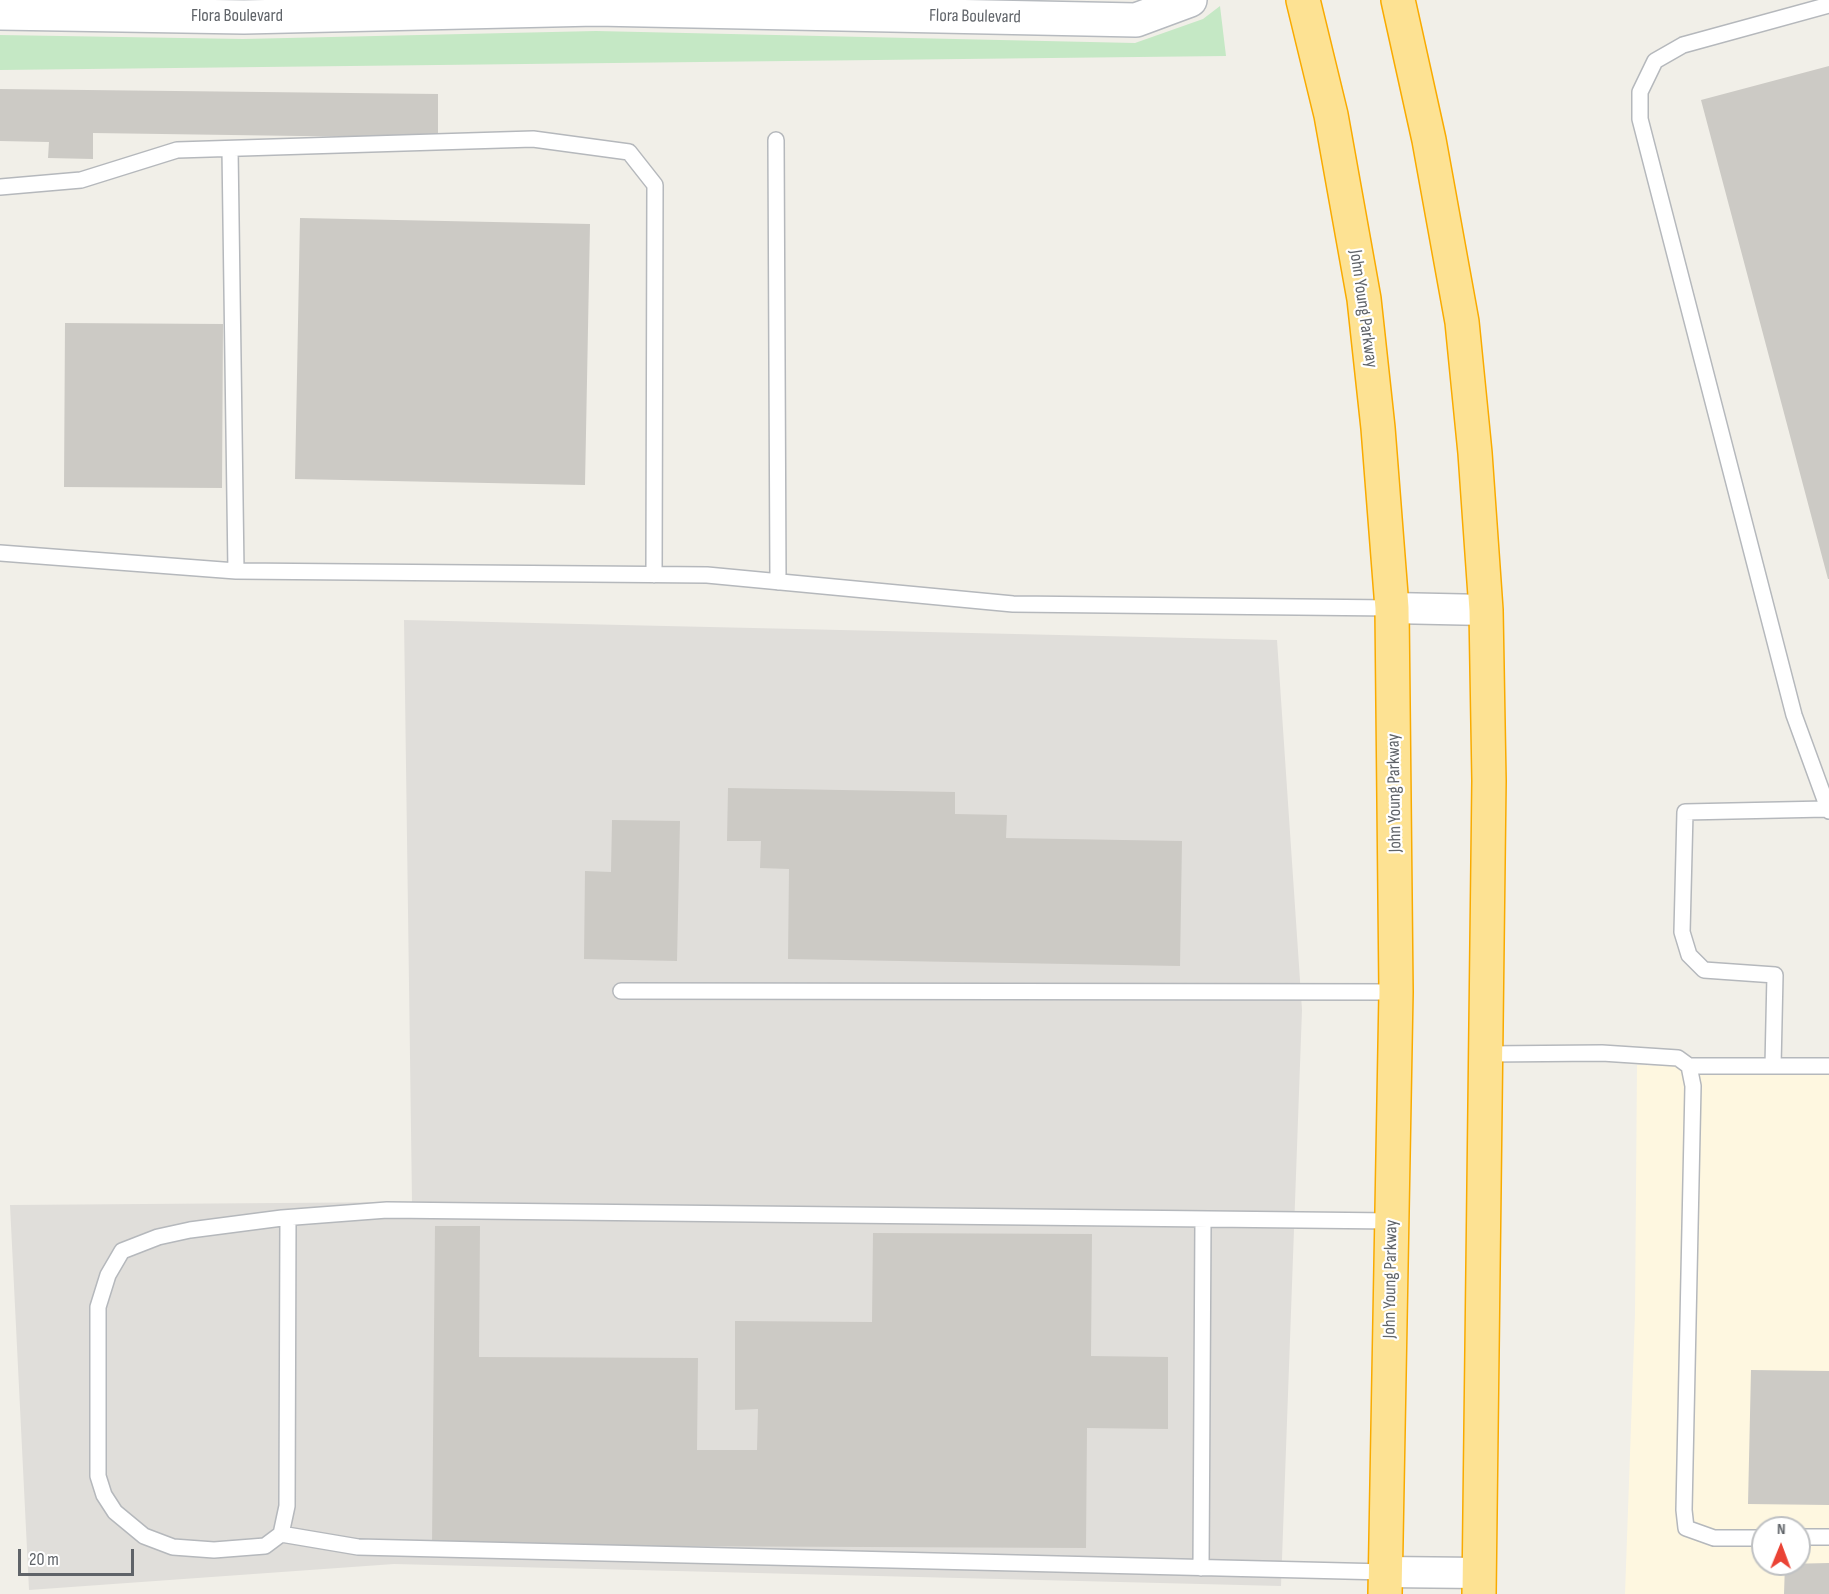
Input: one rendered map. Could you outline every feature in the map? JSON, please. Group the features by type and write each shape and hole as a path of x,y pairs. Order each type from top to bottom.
{"highway":[{"name":"John Young Parkway","path":"1303,0 1331,115 1364,299 1378,428 1392,608 1396,992 1385,1583"},
{"path":"1398,0 1429,140 1462,322 1475,453 1486,610 1489,781 1479,1584"}],"street":[{"name":"Flora Boulevard","path":"0,13 244,17 596,9 1136,20 1190,0"},
{"path":"1392,608 1486,610"},
{"path":"1385,1583 1479,1584"}],"lane":[{"path":"1773,1066 1775,975 1704,969 1689,955 1682,932 1684,812 1828,810 1788,692 1640,119 1640,92 1655,61 1683,45 1829,5"},
{"path":"0,187 81,180 177,150 533,139 629,152 655,185 654,575"},
{"path":"776,140 778,582"},
{"path":"230,149 236,571"},
{"path":"0,553 236,571 707,575 1013,604 1392,608"},
{"path":"621,992 1396,992"},
{"path":"1487,1054 1602,1053 1678,1058 1689,1066 1829,1066"},
{"path":"1689,1066 1693,1086 1684,1510 1686,1528 1714,1538 1751,1538"},
{"path":"288,1218 287,1506 281,1534 265,1546 214,1550 172,1547 144,1536 126,1524 104,1495 98,1476 98,1307 108,1275 122,1251 158,1237 190,1230 288,1218 387,1210 1392,1221"},
{"path":"1201,1568 1203,1220"},
{"path":"281,1534 358,1546 1201,1568 1385,1583"},
{"path":"1811,1538 1829,1537"}],"shaded area":[{"path":"404,620 1277,640 1302,1010 1281,1586 394,1564 29,1590 10,1205 412,1202"},
{"path":"1637,1065 1829,1071 1829,1594 1625,1594 1635,1314"}],"green space":[{"path":"1220,6 1226,56 0,70 0,35 243,39 596,31 1135,43 1203,19"}],"building":[{"path":"1829,66 1829,579 1828,579 1701,100"},
{"path":"0,89 438,94 438,138 93,133 93,159 48,158 49,142 0,141"},
{"path":"300,218 590,224 585,485 295,479"},
{"path":"65,323 223,324 222,488 64,487"},
{"path":"728,788 955,792 955,814 1007,815 1006,838 1182,841 1180,966 788,959 789,869 760,868 761,841 727,841"},
{"path":"612,820 680,821 677,961 584,959 585,871 611,872"},
{"path":"435,1226 480,1226 479,1357 698,1358 697,1450 757,1450 758,1409 735,1410 735,1321 872,1322 873,1233 1092,1234 1091,1356 1168,1357 1168,1429 1087,1428 1086,1548 432,1545"},
{"path":"1751,1370 1829,1371 1829,1505 1748,1504"},
{"path":"1811,1563 1829,1563 1829,1594 1784,1594 1785,1576 1811,1576"}]}
